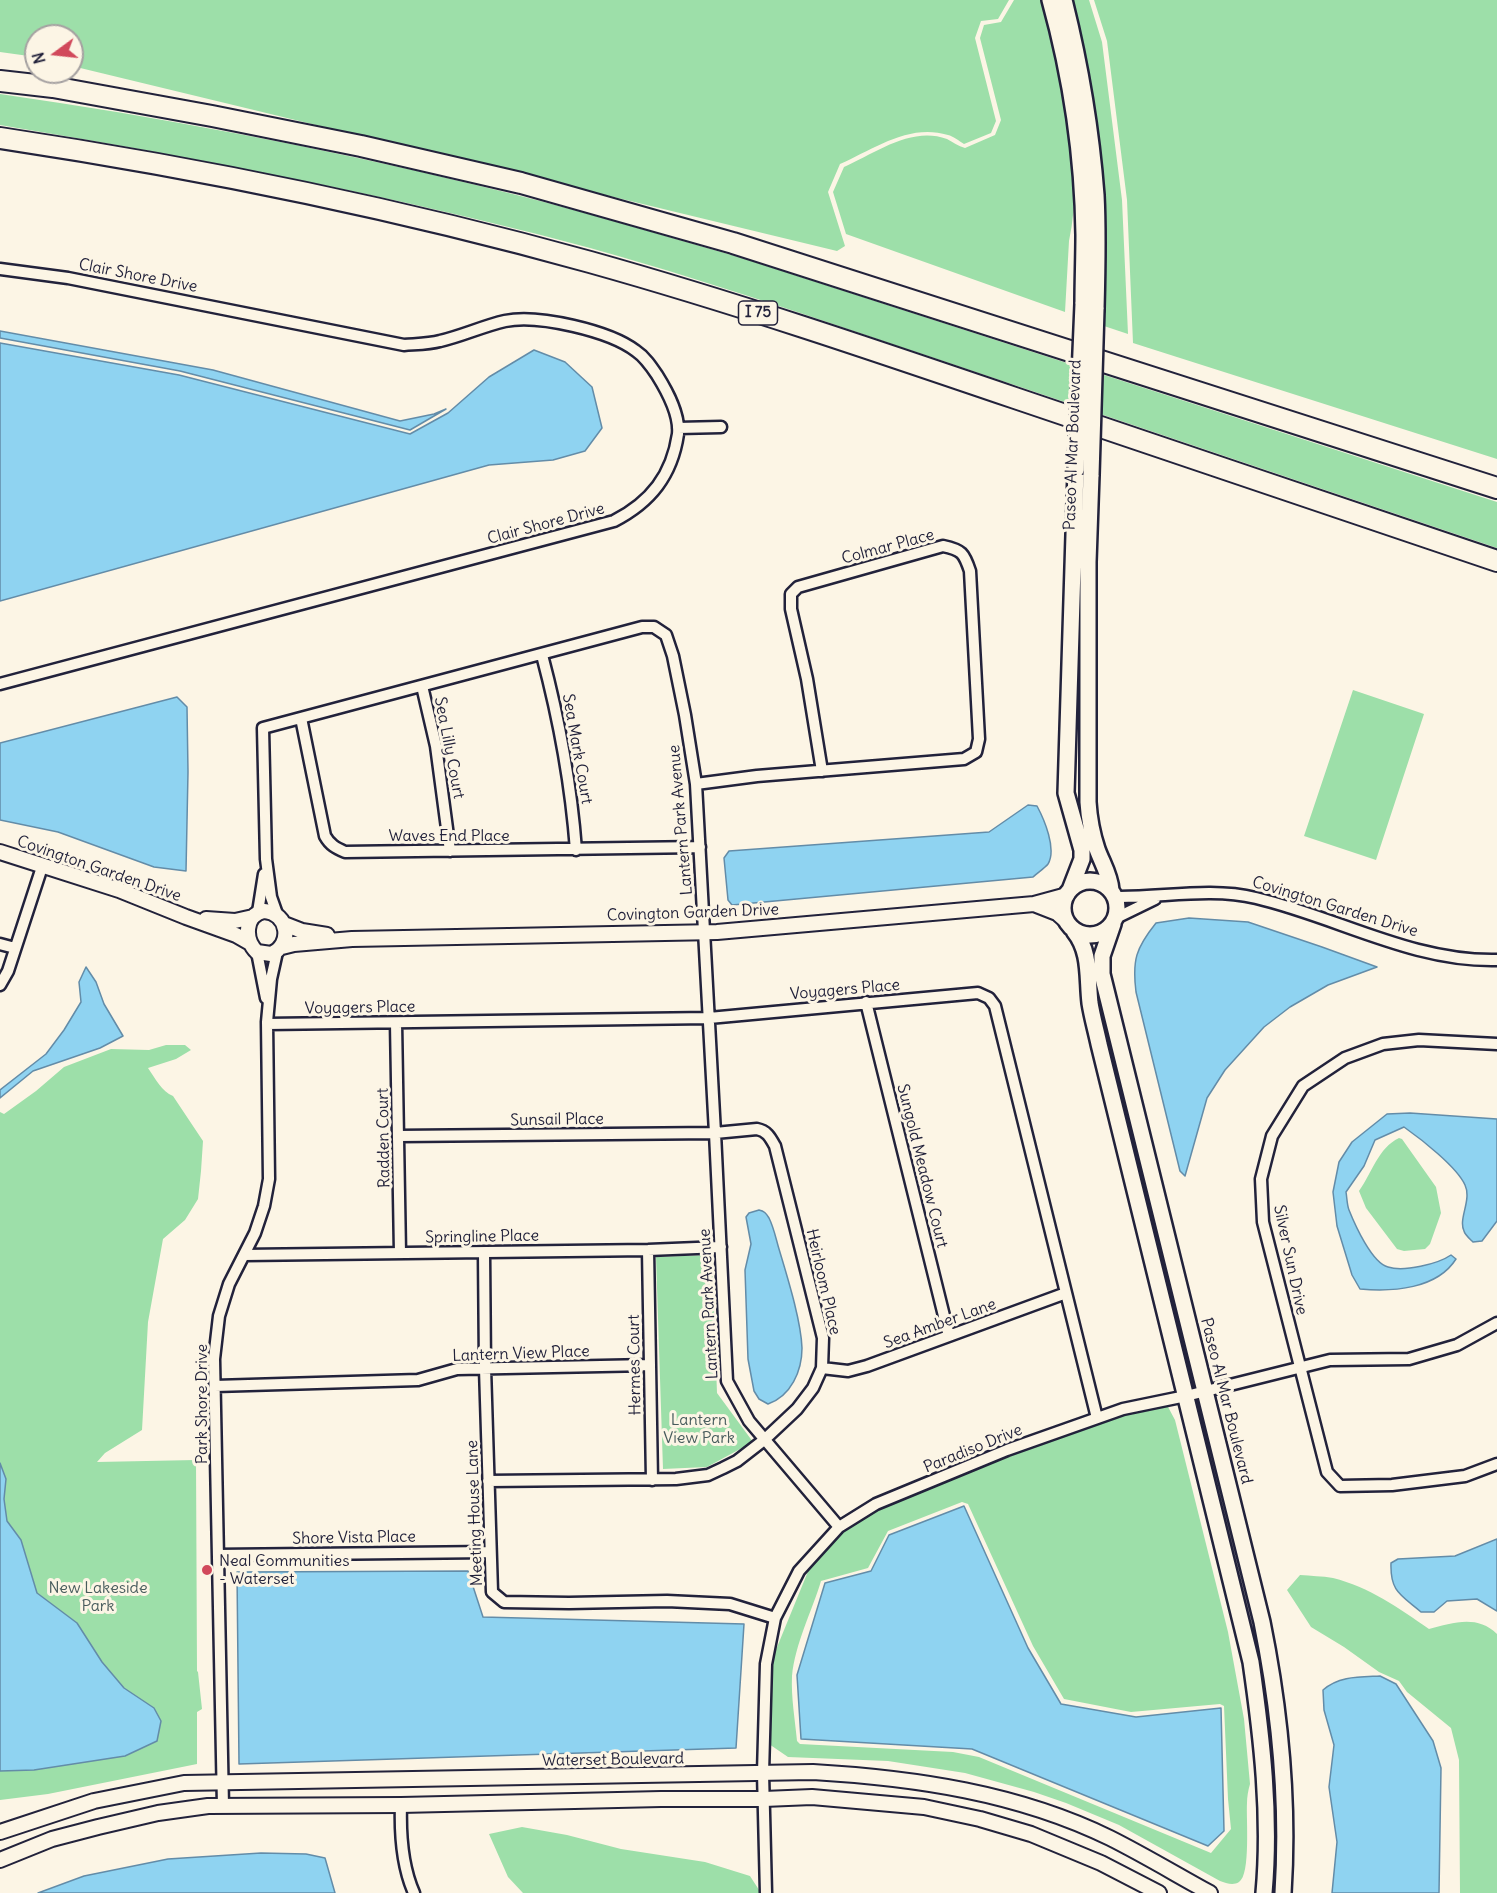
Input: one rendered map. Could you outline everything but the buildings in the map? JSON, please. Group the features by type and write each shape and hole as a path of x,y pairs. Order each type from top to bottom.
{"highway":[{"path":"0,81 53,87 291,131 565,195 733,243 1497,489"},
{"name":"I 75","path":"0,138 142,161 315,195 393,212 589,262 835,337 1497,561"}],"main road":[{"name":"Paseo Al Mar Boulevard","path":"1050,0 1071,99 1080,166 1084,235 1066,793 1080,839 1082,859 1068,892"},
{"name":"Paseo Al Mar Boulevard","path":"1064,0 1080,71 1092,151 1097,221 1088,562 1088,802 1094,840 1113,893"},
{"path":"1070,926 1086,936 1103,933 1114,921 1117,904 1113,893 1104,884 1090,881 1077,884 1068,892 1063,907 1070,926 1080,939 1085,951 1090,1003 1099,1044 1251,1662 1264,1761 1266,1869 1263,1893"},
{"name":"Paseo Al Mar Boulevard","path":"1114,921 1102,956 1102,974 1262,1622 1277,1706 1284,1778 1286,1855 1283,1893"}],"street":[{"name":"Clair Shore Drive","path":"0,269 91,282 404,345 441,341 506,321 544,320 563,324 620,341 637,351 649,363 669,394 678,428 675,454 664,477 649,497 631,512 614,521 0,684"},
{"path":"678,428 721,427"},
{"name":"Colmar Place","path":"696,784 757,776 822,771 964,759 976,752 980,739 970,571 965,556 957,549 943,546 798,587 791,594 791,609 807,679 822,771"},
{"name":"Lantern Park Avenue","path":"266,859 263,728 642,627 654,627 666,635 673,656 685,715 696,784 716,1133 727,1381 749,1421 839,1527"},
{"name":"Sea Mark Court","path":"542,655 558,716 567,765 576,850"},
{"name":"Sea Lilly Court","path":"422,686 436,746 450,851"},
{"name":"Waves End Place","path":"301,718 322,824 329,843 345,852 700,847"},
{"name":"Covington Garden Drive","path":"0,852 119,890 236,935 254,948 268,954 294,944 352,939 705,932 1034,904 1068,892"},
{"path":"254,948 248,930 255,914 266,859"},
{"path":"266,859 271,897 286,935 280,949"},
{"path":"0,985 8,970 43,864"},
{"name":"Covington Garden Drive","path":"1113,893 1163,895 1202,892 1255,898 1422,952 1463,960 1497,960"},
{"name":"Covington Garden Drive","path":"1114,921 1163,895"},
{"name":"Covington Garden Drive","path":"1034,904 1057,913 1070,926"},
{"name":"Covington Garden Drive","path":"186,917 235,921 269,911 280,919 314,934 352,939"},
{"path":"0,944 15,948"},
{"name":"Park Shore Drive","path":"254,948 262,968 268,1018"},
{"name":"Park Shore Drive","path":"223,1806 214,1359 219,1316 229,1284 255,1233 264,1206 269,1179 268,1018 271,979 280,949"},
{"name":"Voyagers Place","path":"268,1018 396,1023 710,1018 978,993 989,998 995,1006 1097,1418"},
{"name":"Sungold Meadow Court","path":"866,1002 949,1336"},
{"name":"Radden Court","path":"396,1023 400,1253"},
{"name":"Silver Sun Drive","path":"1497,1044 1419,1040 1383,1044 1345,1058 1303,1086 1272,1136 1261,1179 1263,1222 1327,1472 1340,1486 1392,1485 1465,1476 1497,1464"},
{"name":"Heirloom Place","path":"488,1480 652,1480 708,1475 737,1461 764,1440 797,1409 813,1388 822,1368 823,1338 775,1146 763,1130 716,1133"},
{"name":"Sunsail Place","path":"399,1136 716,1133"},
{"name":"Springline Place","path":"244,1255 484,1253 721,1247"},
{"name":"Hermes Court","path":"648,1250 652,1480"},
{"name":"Meeting House Lane","path":"484,1253 492,1592 504,1602 569,1604 667,1601 730,1604 775,1618"},
{"name":"Sea Amber Lane","path":"822,1368 848,1371 867,1366 1066,1293"},
{"name":"Paradiso Drive","path":"766,1893 763,1773 765,1664 775,1618 799,1571 839,1527 876,1504 1007,1450 1124,1409 1205,1392 1329,1360 1409,1359 1457,1346 1497,1323"},
{"name":"Lantern View Place","path":"214,1386 418,1380 457,1369 649,1365"},
{"name":"Shore Vista Place","path":"218,1555 490,1552"},
{"name":"Waterset Boulevard","path":"0,1832 94,1801 184,1784 222,1781 813,1772 877,1776 934,1784 992,1796 1046,1812 1108,1838 1210,1893"},
{"path":"0,1860 52,1839 98,1827 158,1814 223,1806 812,1797 924,1807 980,1818 1031,1834 1101,1863 1159,1893"},
{"path":"401,1805 403,1852 414,1893"}],"green space":[{"path":"0,0 1009,0 998,19 981,21 975,38 996,121 991,133 964,144 950,136 934,132 919,132 892,139 840,164 828,192 845,246 837,251 84,69 84,24 24,24 24,55 0,52"},
{"path":"1014,0 1044,0 1069,120 1075,182 1065,312 846,234 833,192 844,167 907,138 934,136 947,139 965,148 995,135 1001,120 980,38 984,25 1001,22"},
{"path":"1072,0 1089,0 1102,42 1122,200 1128,334 1101,325 1099,157 1091,88"},
{"path":"1094,0 1497,0 1497,459 1133,343 1127,200 1107,41"},
{"path":"0,94 180,123 358,158 543,202 742,258 1497,502 1497,548 800,313 590,248 337,188 135,148 0,125"},
{"path":"1353,690 1424,714 1376,860 1304,836"},
{"name":"New Lakeside Park","path":"166,1045 185,1045 191,1050 176,1059 148,1068 162,1088 173,1096 203,1141 198,1199 185,1220 163,1239 148,1322 142,1430 105,1453 97,1462 196,1460 197,1671 202,1709 197,1712 197,1764 48,1794 0,1800 0,1112 4,1114 64,1067 111,1049 149,1050"},
{"path":"1399,1138 1436,1187 1441,1213 1430,1244 1425,1249 1404,1251 1397,1249 1366,1208 1359,1191 1381,1154"},
{"name":"Lantern View Park","path":"712,1255 717,1393 753,1442 707,1467 663,1469 656,1257"},
{"path":"1167,1405 1175,1420 1228,1632 1244,1719 1250,1784 1247,1801 1247,1858 1243,1877 1239,1882 1232,1884 1220,1881 1119,1825 1034,1792 965,1773 888,1761 788,1757 769,1744 773,1657 809,1569 846,1529 879,1508 1009,1454 1125,1413","holes":["962,1502 968,1504 1033,1646 1064,1699 1131,1712 1220,1704 1224,1706 1231,1829 1211,1853 979,1757 953,1752 800,1744 797,1741 792,1676 800,1640 821,1581 868,1568 888,1531"]},
{"path":"1300,1575 1333,1578 1359,1587 1395,1606 1429,1629 1455,1623 1473,1622 1497,1634 1497,1893 1460,1893 1459,1760 1451,1728 1407,1692 1399,1681 1379,1672 1311,1627 1287,1590"},
{"path":"522,1827 567,1835 621,1849 705,1862 750,1876 761,1893 523,1893 508,1877 489,1834"}],"water":[{"path":"0,331 213,370 400,421 434,414 446,409 410,430 180,371 0,338"},
{"path":"0,343 179,375 410,434 448,413 489,377 534,350 565,362 592,387 602,428 585,451 553,460 489,465 0,601"},
{"path":"177,697 187,707 186,871 154,867 58,832 0,820 0,743"},
{"path":"1028,805 1037,806 1049,834 1051,850 1048,864 1033,877 732,905 728,900 724,858 729,851 989,832"},
{"path":"1189,918 1248,922 1377,967 1328,985 1290,1007 1264,1027 1225,1070 1207,1098 1185,1176 1180,1171 1136,992 1135,963 1140,947 1156,923"},
{"path":"86,967 123,1036 100,1048 33,1071 0,1098 0,1090 46,1054 64,1030 81,1002 79,982"},
{"path":"1410,1113 1497,1119 1497,1221 1482,1241 1473,1242 1465,1234 1463,1226 1467,1191 1461,1178 1447,1162 1404,1127 1375,1140 1364,1166 1346,1192 1349,1210 1370,1251 1382,1264 1395,1268 1421,1266 1451,1255 1456,1259 1438,1277 1426,1282 1400,1289 1360,1289 1352,1275 1337,1226 1333,1192 1339,1162 1352,1142 1387,1114"},
{"path":"759,1210 767,1215 774,1230 790,1285 802,1348 800,1365 794,1382 783,1395 768,1404 759,1399 754,1391 748,1359 745,1270 751,1244 746,1217 749,1213"},
{"path":"0,1463 6,1479 4,1499 7,1521 21,1540 37,1593 77,1623 102,1662 124,1688 154,1708 161,1721 157,1741 125,1756 34,1770 0,1771"},
{"path":"964,1506 1028,1648 1061,1704 1136,1717 1221,1708 1224,1831 1208,1846 972,1749 801,1739 797,1675 825,1583 871,1571 889,1535"},
{"path":"1497,1539 1497,1611 1477,1599 1447,1601 1434,1612 1421,1612 1402,1597 1395,1587 1392,1580 1391,1563 1398,1559 1455,1556"},
{"path":"468,1571 483,1617 744,1624 736,1748 239,1764 237,1572"},
{"path":"1380,1676 1396,1684 1433,1741 1441,1768 1439,1893 1332,1893 1337,1842 1329,1787 1334,1745 1324,1710 1323,1690 1343,1680"},
{"path":"261,1853 306,1854 325,1858 335,1893 38,1893 84,1876 168,1859"}],"place":[{"name":"Neal Communities - Waterset","path":"207,1570"}]}
